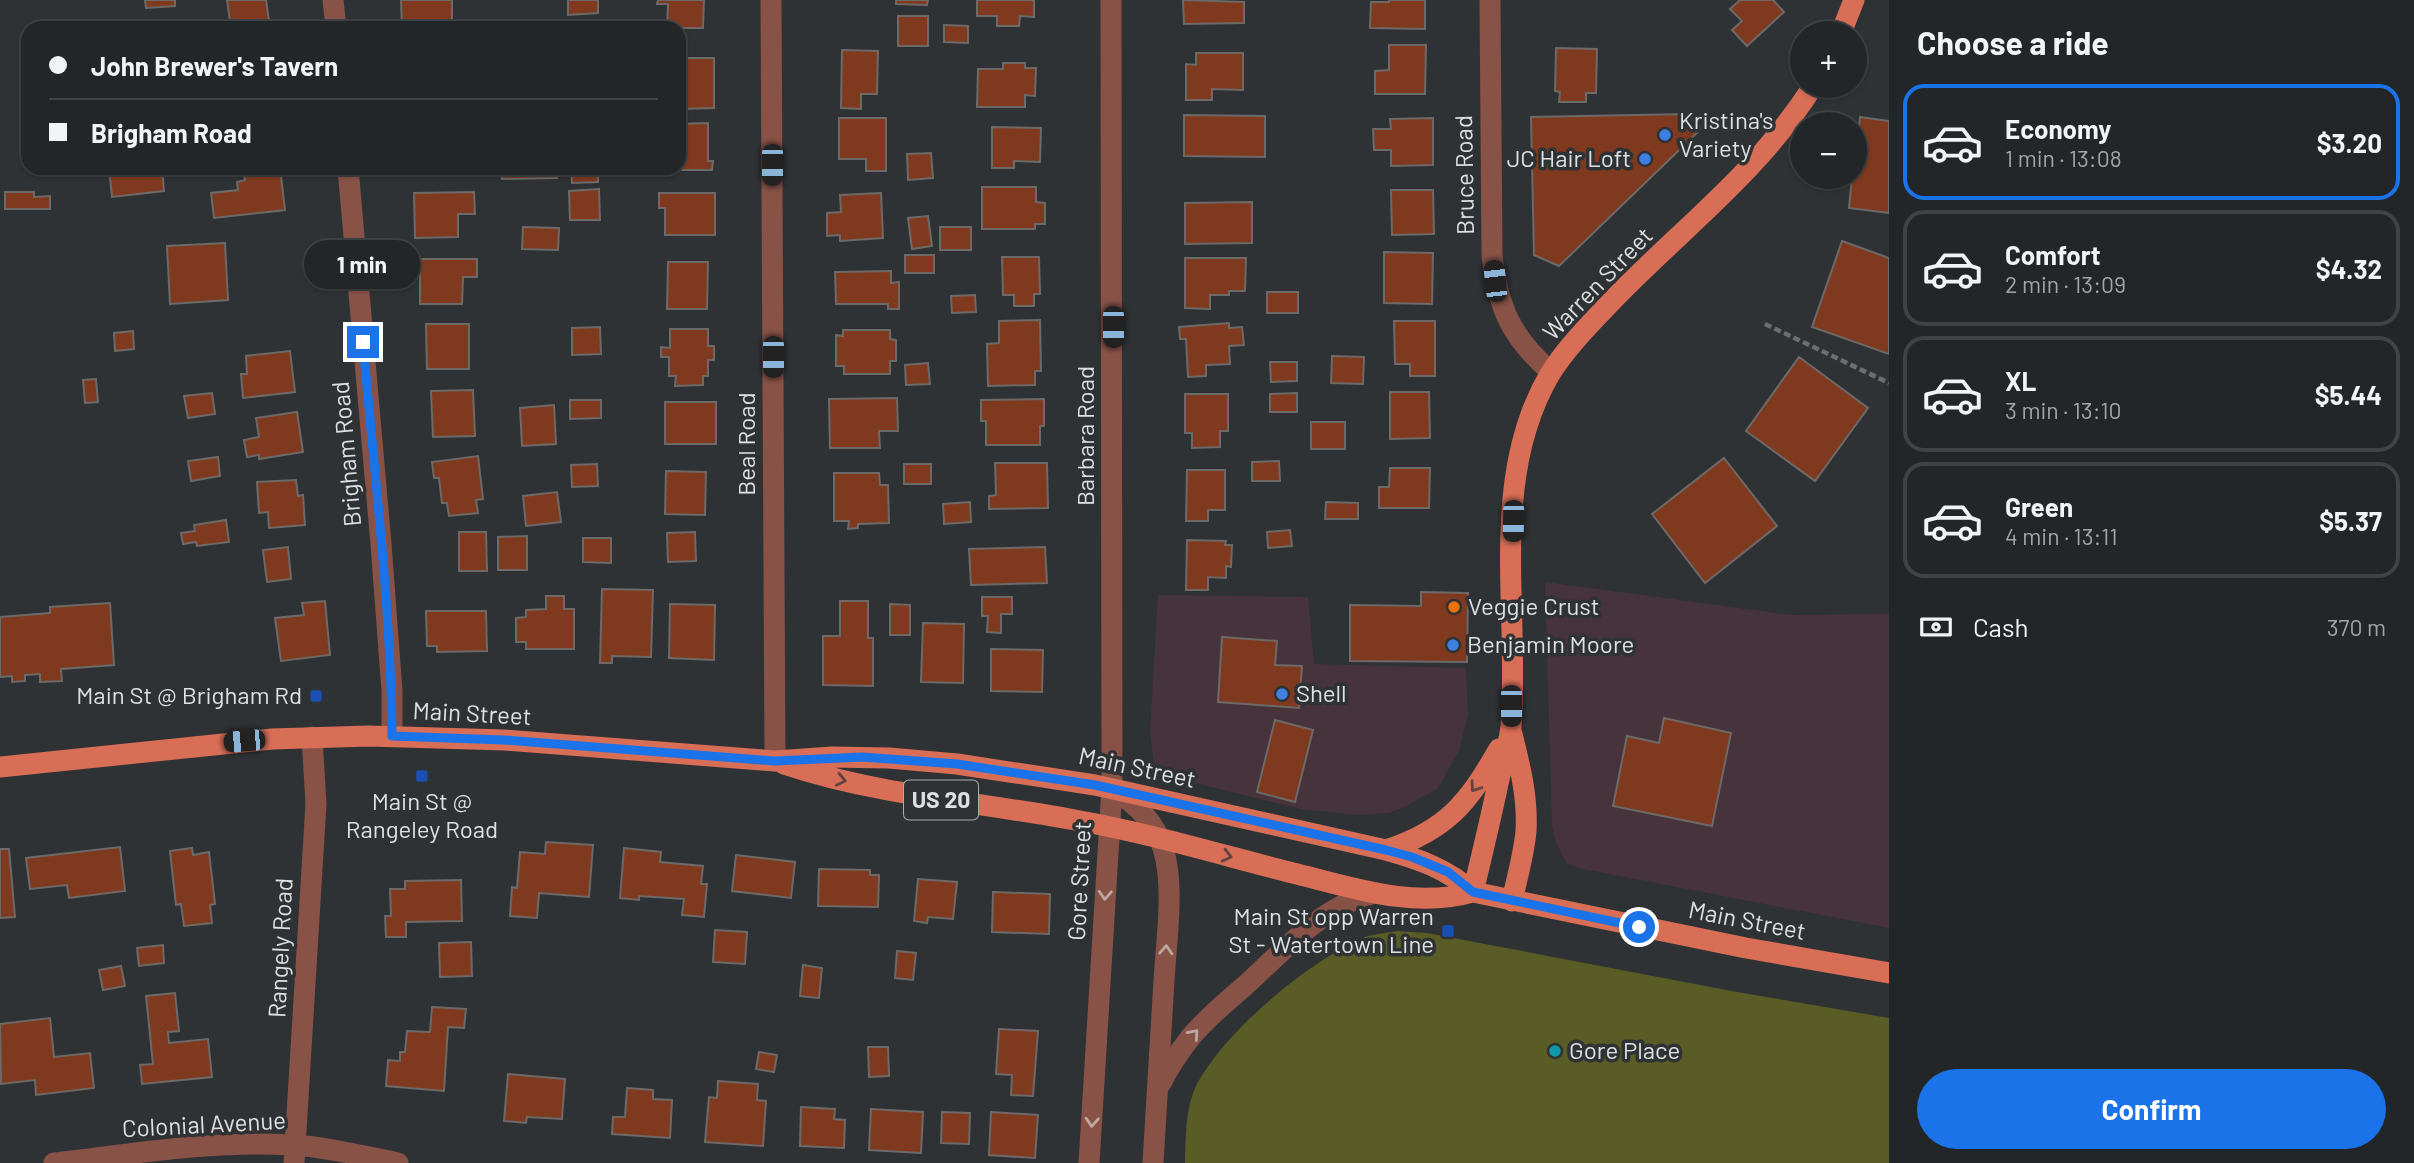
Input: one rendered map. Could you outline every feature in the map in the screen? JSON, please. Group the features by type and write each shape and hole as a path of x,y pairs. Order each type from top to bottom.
{"main road":[{"path":"1846,21 1854,0"},
{"name":"Warren Street","path":"1473,892 1511,729 1516,464 1524,430 1535,401 1551,372 1575,341 1626,286 1735,182 1776,137 1804,98"},
{"name":"Warren Street","path":"1511,729 1521,775 1526,820 1525,841 1512,901"},
{"path":"1386,850 1417,839 1453,813 1470,796 1511,729"},
{"name":"Main Street","path":"0,767 217,744 312,737 392,736 504,740 775,761 832,757 889,758 957,764 1112,788 1386,850 1448,872 1473,892 1512,901 1746,948 1889,973"},
{"name":"Main Street","path":"775,761 828,777 912,795 1082,821 1375,893 1426,899 1458,897 1473,892"}],"street":[{"path":"333,0 335,21"},
{"name":"Beal Road","path":"771,0 775,761"},
{"name":"Barbara Road","path":"1111,0 1112,788"},
{"name":"Bruce Road","path":"1490,0 1492,255 1495,281 1502,309 1515,334 1532,355 1551,372"},
{"name":"Brigham Road","path":"349,175 382,558 392,691 392,736"},
{"name":"Rangely Road","path":"295,1154 316,804 312,737"},
{"name":"Gore Street","path":"1089,1163 1112,788"},
{"name":"Gore Street","path":"1112,788 1141,811 1161,840 1167,868 1168,904 1153,1163"},
{"path":"1157,1091 1186,1044 1225,1003 1321,919 1353,899 1375,893"},
{"name":"Colonial Avenue","path":"54,1163 199,1146 248,1144 295,1154 398,1163"}],"path":[{"path":"1765,324 1889,383"}],"shaded area":[{"path":"1545,582 1791,615 1889,614 1889,928 1578,868 1566,862 1556,843 1552,824"},
{"path":"1158,595 1308,597 1314,664 1466,668 1468,714 1459,751 1438,788 1405,807 1388,813 1358,815 1300,809 1163,775 1154,765 1150,732"}],"green space":[{"name":"Gore Place","path":"1397,931 1427,933 1889,1018 1889,1163 1185,1163 1187,1123 1193,1093 1210,1063 1227,1042 1271,999 1319,962 1365,937"}],"building":[{"path":"145,0 175,0 175,6 146,8"},
{"path":"227,0 266,0 269,21 230,21"},
{"path":"401,0 452,0 452,21 402,21"},
{"path":"568,0 598,0 598,13 568,15"},
{"path":"658,0 704,0 703,28 686,28 686,21 667,21 668,4 657,4"},
{"path":"896,0 928,0 927,5 896,4"},
{"path":"977,0 1034,0 1034,17 1020,16 1019,26 997,26 997,16 977,16"},
{"path":"1183,0 1244,2 1244,23 1184,24"},
{"path":"1425,0 1425,29 1370,28 1371,2"},
{"path":"1740,0 1773,0 1784,12 1747,46 1732,30 1742,21 1730,9"},
{"path":"898,16 928,16 928,46 898,46"},
{"path":"944,25 968,26 968,43 944,42"},
{"path":"1389,45 1426,45 1425,94 1375,94 1375,71 1389,70"},
{"path":"1556,48 1597,49 1596,93 1586,93 1586,102 1559,102 1560,92 1555,91"},
{"path":"842,50 878,51 877,94 861,94 861,109 841,108"},
{"path":"1196,53 1243,53 1243,90 1212,89 1212,100 1186,100 1186,64 1196,65"},
{"path":"686,58 714,58 714,108 686,109"},
{"path":"1003,63 1025,63 1025,68 1036,68 1035,96 1025,95 1025,107 977,107 978,69 1003,69"},
{"path":"1688,114 1702,128 1559,266 1534,255 1531,117"},
{"path":"1184,115 1265,116 1265,157 1184,156"},
{"path":"839,118 886,118 886,171 866,171 866,159 839,159"},
{"path":"1433,118 1433,165 1391,166 1391,150 1374,150 1373,129 1391,129 1390,119"},
{"path":"1867,118 1889,121 1889,213 1849,208 1851,189 1867,189"},
{"path":"708,123 708,161 713,161 712,170 686,170 686,124"},
{"path":"992,127 1041,128 1040,162 1014,161 1014,168 992,168"},
{"path":"931,153 933,178 908,180 907,154"},
{"path":"110,175 163,175 164,191 112,197"},
{"path":"244,175 281,175 285,210 214,218 211,193 238,190 237,182 245,180"},
{"path":"502,175 557,175 557,178 502,179"},
{"path":"571,175 598,175 598,182 572,183"},
{"path":"982,187 1036,187 1036,202 1045,203 1045,224 1035,224 1035,229 982,229"},
{"path":"599,189 600,220 570,220 569,191"},
{"path":"1391,190 1433,190 1434,234 1392,235"},
{"path":"5,192 34,192 34,197 50,196 50,209 5,209"},
{"path":"474,192 475,214 458,214 458,237 415,238 414,193"},
{"path":"659,193 715,193 715,235 665,235 665,208 659,208"},
{"path":"881,193 883,238 840,241 840,235 827,236 827,213 841,212 840,195"},
{"path":"1252,202 1252,243 1185,244 1185,203"},
{"path":"928,216 932,246 912,249 908,218"},
{"path":"523,227 559,228 558,250 522,249"},
{"path":"940,227 971,227 971,250 940,250"},
{"path":"1842,241 1889,258 1889,354 1812,327"},
{"path":"225,243 228,300 170,304 167,246"},
{"path":"1384,252 1433,253 1432,304 1384,303"},
{"path":"905,255 934,255 934,273 905,273"},
{"path":"1002,257 1039,257 1040,294 1034,294 1034,306 1014,306 1014,295 1003,295"},
{"path":"1185,258 1246,258 1245,291 1229,291 1229,295 1210,295 1210,309 1185,308"},
{"path":"420,259 477,259 477,277 463,277 462,304 420,304"},
{"path":"668,262 708,262 707,309 667,309"},
{"path":"891,271 891,283 899,282 899,309 888,309 888,304 836,304 835,272"},
{"path":"1267,292 1298,292 1298,313 1267,313"},
{"path":"975,295 976,312 952,313 951,296"},
{"path":"1040,320 1041,371 1035,371 1035,385 988,386 987,344 999,343 999,321"},
{"path":"1394,321 1435,321 1435,376 1410,376 1410,364 1395,364"},
{"path":"1229,323 1229,328 1242,327 1244,345 1229,346 1230,364 1206,365 1206,376 1188,377 1186,339 1180,339 1179,327"},
{"path":"426,324 469,324 469,369 427,369"},
{"path":"600,327 601,354 572,355 572,328"},
{"path":"670,329 708,329 708,346 714,346 714,360 708,360 708,376 703,376 703,385 675,386 676,376 669,376 669,357 661,357 661,347 670,348"},
{"path":"843,330 890,330 890,339 896,340 896,361 890,361 890,374 844,374 844,366 836,366 836,335 843,336"},
{"path":"133,331 134,349 115,351 114,333"},
{"path":"290,351 295,392 243,398 241,374 247,374 246,356"},
{"path":"1332,356 1364,357 1363,384 1331,383"},
{"path":"1799,357 1868,408 1815,481 1746,431"},
{"path":"1270,362 1297,362 1297,381 1271,382"},
{"path":"928,363 930,384 906,385 905,365"},
{"path":"96,379 98,402 85,403 83,380"},
{"path":"473,390 475,436 433,437 431,391"},
{"path":"1390,392 1429,392 1430,438 1390,439"},
{"path":"212,393 215,414 188,418 184,396"},
{"path":"1297,393 1297,412 1270,412 1270,394"},
{"path":"1185,394 1228,394 1228,431 1220,431 1220,447 1192,448 1192,433 1185,433"},
{"path":"897,398 898,431 879,431 880,448 830,448 829,399"},
{"path":"1044,399 1044,426 1040,426 1040,445 986,445 986,421 981,421 981,400"},
{"path":"570,400 601,400 601,418 570,419"},
{"path":"665,402 716,402 716,444 665,444"},
{"path":"554,405 556,444 522,446 520,408"},
{"path":"297,412 303,452 259,459 259,455 247,457 244,440 259,437 256,418"},
{"path":"1311,422 1345,422 1345,449 1311,449"},
{"path":"478,456 483,499 476,500 478,513 449,516 447,503 442,503 439,478 434,478 432,462"},
{"path":"218,457 220,476 191,481 188,461"},
{"path":"1724,458 1777,526 1705,583 1652,514"},
{"path":"1279,461 1280,481 1252,481 1252,462"},
{"path":"995,463 1047,463 1048,508 989,509 989,496 996,495"},
{"path":"597,464 598,486 572,487 571,465"},
{"path":"904,464 931,464 931,484 904,484"},
{"path":"1390,468 1430,468 1429,508 1379,508 1379,487 1389,487"},
{"path":"1187,470 1225,470 1225,510 1208,510 1208,521 1186,521"},
{"path":"666,471 706,472 705,515 665,514"},
{"path":"834,473 879,473 880,485 888,485 889,523 858,524 858,528 848,529 849,521 834,521"},
{"path":"296,480 298,496 303,495 305,525 269,528 268,512 259,513 257,482"},
{"path":"557,492 561,522 526,526 523,496"},
{"path":"970,502 971,522 944,524 943,504"},
{"path":"1326,502 1358,503 1358,519 1325,519"},
{"path":"226,520 229,542 197,546 196,542 183,544 181,533 195,531 194,525"},
{"path":"1290,530 1292,546 1268,548 1267,532"},
{"path":"459,532 486,532 487,571 459,571"},
{"path":"695,532 696,561 668,562 667,533"},
{"path":"527,536 527,570 498,570 498,537"},
{"path":"583,538 611,538 611,563 583,562"},
{"path":"1187,540 1226,541 1225,545 1232,545 1231,567 1226,566 1226,578 1208,577 1208,590 1186,590"},
{"path":"288,547 291,579 267,582 263,550"},
{"path":"1045,547 1047,583 971,585 969,549"},
{"path":"602,589 653,590 651,657 612,656 612,663 600,663"},
{"path":"1421,592 1468,593 1467,662 1350,661 1350,605 1421,606"},
{"path":"546,596 564,596 564,609 574,609 574,649 526,649 526,642 516,642 516,618 526,617 526,610 546,609"},
{"path":"982,597 1012,597 1012,614 1001,614 1001,633 987,632 988,616 982,616"},
{"path":"325,601 330,655 281,661 275,618 304,615 302,603"},
{"path":"840,601 868,601 868,638 873,638 873,686 823,685 823,636 840,636"},
{"path":"110,603 114,665 61,669 62,681 40,682 40,674 25,675 25,681 12,682 12,676 0,677 0,617 50,613 50,607"},
{"path":"670,604 715,605 714,660 669,658"},
{"path":"890,604 910,605 910,635 890,635"},
{"path":"426,611 486,611 487,651 437,652 437,646 427,646"},
{"path":"923,623 964,624 963,683 921,682"},
{"path":"1222,637 1277,641 1275,665 1302,666 1299,708 1218,702"},
{"path":"991,649 1043,650 1042,692 991,691"},
{"path":"1664,718 1731,733 1712,826 1613,806 1627,736 1659,743"},
{"path":"1275,720 1313,730 1295,802 1257,792"},
{"path":"546,842 593,845 589,897 539,893 537,918 510,916 512,887 517,888 520,852 545,854"},
{"path":"120,847 125,891 69,898 67,885 30,889 26,858"},
{"path":"192,848 193,855 209,852 215,904 210,905 212,923 184,926 181,904 176,905 170,851"},
{"path":"624,848 661,852 660,862 703,866 701,884 707,884 704,917 682,915 684,899 639,896 639,900 620,898"},
{"path":"0,849 9,849 15,917 0,918"},
{"path":"736,855 795,862 791,898 732,891"},
{"path":"819,869 870,870 870,875 879,875 878,907 818,906"},
{"path":"918,879 957,882 953,919 928,917 927,923 914,921"},
{"path":"461,880 462,921 406,922 406,937 386,937 385,916 391,916 390,889 405,889 405,881"},
{"path":"993,892 1050,894 1049,934 992,932"},
{"path":"715,930 747,932 745,964 713,962"},
{"path":"471,942 472,976 440,977 439,943"},
{"path":"163,945 164,963 139,966 137,948"},
{"path":"897,951 916,953 913,980 895,978"},
{"path":"803,965 822,968 819,998 800,996"},
{"path":"121,966 125,986 103,990 99,970"},
{"path":"175,993 179,1031 168,1032 169,1043 208,1039 212,1077 142,1084 140,1065 153,1064 146,996"},
{"path":"432,1007 466,1009 464,1028 448,1027 444,1091 386,1086 388,1060 400,1061 400,1052 405,1052 407,1031 430,1032"},
{"path":"50,1018 54,1057 90,1053 94,1088 36,1095 35,1080 1,1084 0,1024"},
{"path":"999,1029 1038,1031 1033,1096 1011,1095 1012,1075 996,1074"},
{"path":"868,1047 888,1047 889,1076 869,1077"},
{"path":"759,1052 777,1055 774,1072 756,1069"},
{"path":"508,1074 565,1079 562,1119 527,1117 526,1123 504,1121"},
{"path":"718,1081 758,1084 757,1100 766,1101 763,1146 705,1142 709,1097 717,1098"},
{"path":"627,1088 653,1090 653,1099 672,1100 670,1138 612,1134 613,1117 625,1117"},
{"path":"801,1107 835,1109 834,1119 845,1120 844,1148 800,1146"},
{"path":"871,1109 923,1112 921,1153 869,1150"},
{"path":"942,1112 970,1113 969,1144 941,1143"},
{"path":"991,1112 1038,1115 1035,1158 989,1155"}],"place":[{"name":"Kristina's Variety","path":"1665,135"},
{"name":"JC Hair Loft","path":"1645,159"},
{"name":"Veggie Crust","path":"1454,607"},
{"name":"Benjamin Moore","path":"1453,645"},
{"name":"Shell","path":"1282,694"},
{"name":"Main St @ Brigham Rd","path":"316,696"},
{"name":"Main St @ Rangeley Road","path":"422,776"},
{"name":"Main St opp Warren St - Watertown Line","path":"1448,931"},
{"name":"Gore Place","path":"1555,1051"}],"route":[{"path":"363,342 392,691 392,736 504,740 775,761 832,757 889,758 957,764 1095,785 1386,850 1448,872 1473,892 1639,927"}]}
